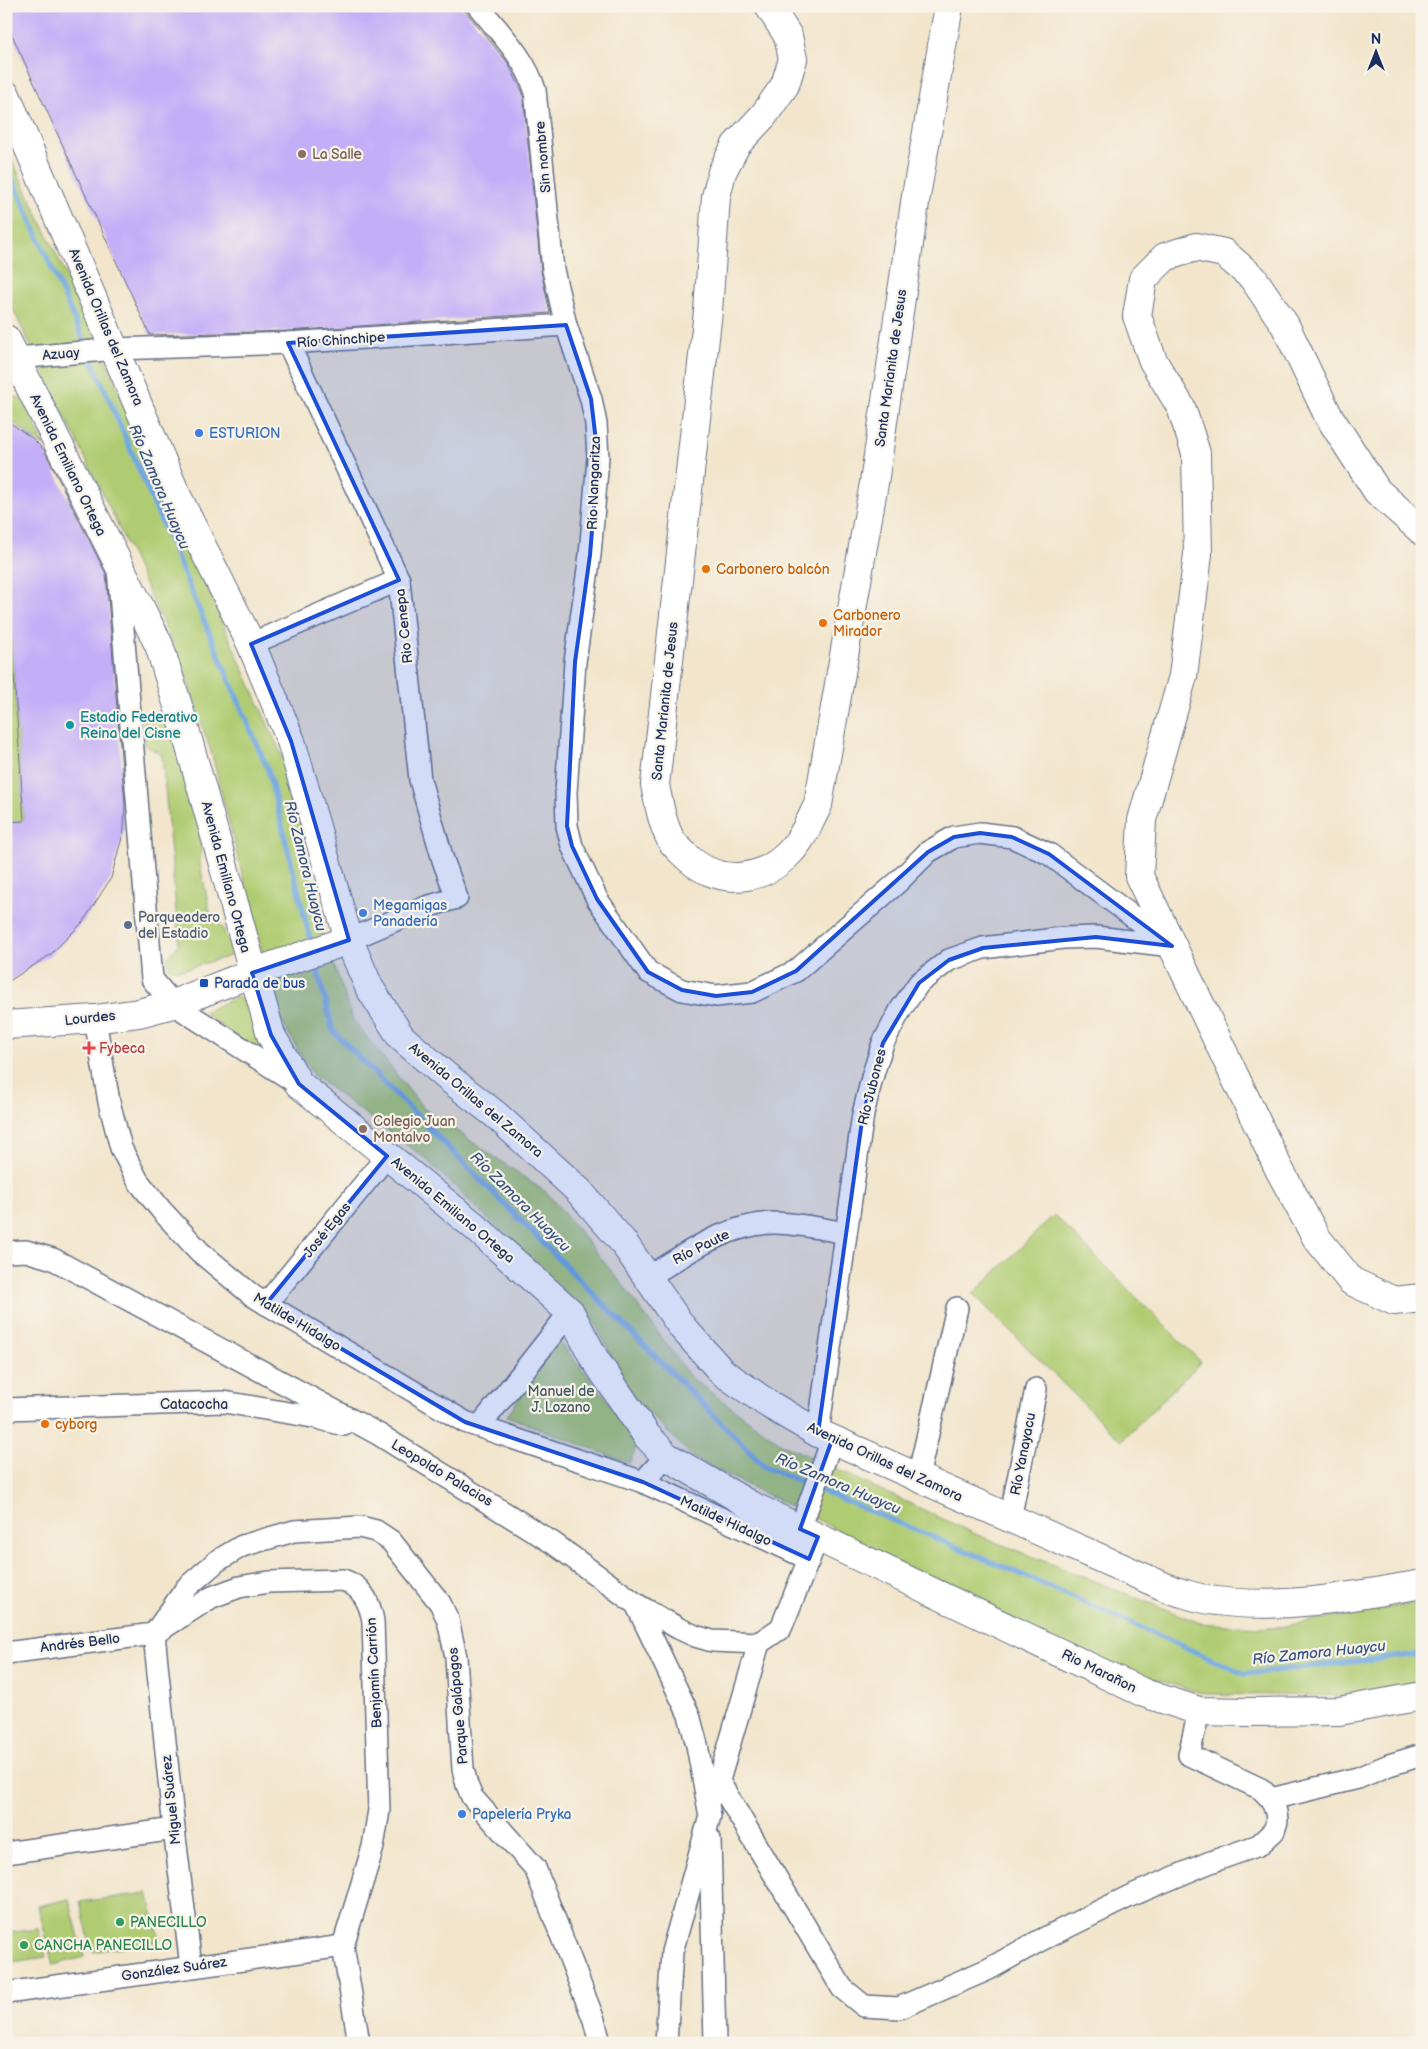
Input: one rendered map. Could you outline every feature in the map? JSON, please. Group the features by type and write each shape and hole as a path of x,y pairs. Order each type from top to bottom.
{"main road":[{"name":"Santa Marianita de Jesus","path":"769,6 788,36 793,59 785,85 764,115 736,145 722,172 716,197 707,321 655,785 661,814 672,841 694,865 716,875 746,878 770,868 791,852 807,829 818,805 874,483 916,196 949,6"},
{"name":"Avenida Orillas del Zamora","path":"6,95 106,350 251,644 291,741 340,943 401,1036 446,1076 496,1115 578,1190 623,1242 682,1327 722,1372 770,1406 825,1436 1172,1590 1215,1601 1310,1602 1422,1584"},
{"path":"1422,530 1377,491 1328,415 1285,325 1253,278 1224,253 1196,247 1166,257 1143,279 1137,316 1153,361 1181,407 1196,453 1198,554 1183,676 1142,820 1139,876 1279,1169 1316,1237 1351,1281 1394,1301 1422,1298"},
{"name":"Avenida Emiliano Ortega","path":"14,353 117,564 159,645 234,900 263,970 271,1035 299,1084 472,1225 570,1312 594,1358 647,1436 666,1456 809,1541"},
{"name":"Lourdes","path":"6,1026 96,1019 139,1013 173,1004 340,943"},
{"name":"Rio Marañon","path":"809,1541 1144,1693 1199,1710 1247,1712 1339,1711 1422,1696"}],"street":[{"name":"Sin nombre","path":"478,6 519,56 530,74 536,90 553,270 566,325"},
{"name":"Río Chinchipe","path":"106,350 288,343 566,325"},
{"name":"Rio Nangaritza","path":"566,325 591,399 596,424 598,458 590,555 575,662 566,792 567,826 572,846 597,899 648,972 682,990 716,996 752,992 796,971 898,882 928,852 954,837 980,833 1012,837 1049,854 1172,946"},
{"name":"Rio Cenepa","path":"288,343 399,580 420,780 443,860 457,898 426,907 340,943"},
{"name":"Azuay","path":"14,353 106,350"},
{"name":"Avenida Emiliano Ortega","path":"117,564 152,979 173,1004 299,1084"},
{"path":"251,644 399,580"},
{"name":"Río Jubones","path":"809,1541 825,1436 846,1233 863,1114 883,1043 901,1009 919,983 949,960 983,948 1063,938 1096,937 1172,946"},
{"name":"Matilde Hidalgo","path":"96,1019 109,1102 121,1148 138,1181 200,1252 253,1296 465,1422 809,1541"},
{"name":"José Egas","path":"266,1304 387,1156"},
{"name":"Río Paute","path":"648,1277 702,1244 743,1228 773,1224 806,1226 846,1233"},
{"name":"Leopoldo Palacios","path":"6,1252 26,1251 54,1258 378,1434 553,1543 636,1604 695,1636 712,1641 759,1644"},
{"path":"918,1478 957,1308"},
{"path":"480,1426 570,1312"},
{"name":"Río Yanayacu","path":"1010,1519 1036,1389"},
{"name":"Catacocha","path":"6,1409 224,1402 313,1417 378,1434"},
{"path":"643,1482 666,1456"},
{"name":"Parque Galápagos","path":"154,1634 187,1587 216,1561 242,1546 294,1531 360,1527 376,1531 391,1541 440,1603 448,1620 456,1657 463,1769 467,1785 472,1797 536,1868 594,2020 600,2043"},
{"path":"666,2043 672,1952 710,1816 718,1780 759,1644 781,1628 809,1541"},
{"name":"Benjamín Carrión","path":"154,1634 212,1597 239,1587 269,1582 343,1580 352,1583 360,1590 372,1611 373,1621 379,1810 373,1847 343,1946"},
{"path":"636,1604 689,1714 697,1745 710,1816 715,2043"},
{"name":"Andrés Bello","path":"6,1653 154,1634"},
{"name":"Miguel Suárez","path":"154,1634 174,1829 192,1966"},
{"path":"718,1780 842,1988 864,2006 899,2008 989,1969 1130,1896 1208,1863 1259,1845 1274,1831 1277,1821 1276,1812 1271,1799 1262,1789 1189,1755 1199,1710"},
{"path":"1271,1799 1358,1778 1389,1765 1422,1755"},
{"path":"6,1853 174,1829"},
{"path":"343,1946 359,2043"},
{"name":"González Suárez","path":"6,1993 343,1946"}],"highlighted area":[{"path":"566,325 591,399 598,458 590,555 575,662 567,826 572,846 597,899 648,972 682,990 716,996 752,992 796,971 928,852 954,837 980,833 1012,837 1049,854 1172,946 1096,937 983,948 949,960 919,983 883,1043 863,1114 818,1433 832,1440 800,1529 818,1537 809,1559 643,1482 465,1422 266,1304 387,1156 299,1084 271,1035 252,973 349,940 291,741 251,644 399,580 288,343"}],"green space":[{"path":"6,147 92,330 290,774 319,921 353,1020 423,1108 547,1193 622,1284 691,1378 780,1443 975,1534 1200,1623 1273,1628 1422,1602 1422,1683 1356,1696 1205,1694 1066,1653 820,1521 695,1459 632,1396 593,1320 426,1159 313,1075 278,1015 212,755 183,667 114,517 6,295"},
{"path":"24,397 44,446 6,417 6,398"},
{"path":"6,559 24,821 6,822"},
{"path":"169,714 202,831 200,865 210,912 223,929 230,944 230,956 182,970 169,969 167,958 179,944 162,755 145,745 143,722"},
{"path":"237,997 248,1002 261,1046 254,1050 203,1012"},
{"path":"1054,1215 1201,1362 1121,1441 973,1294"},
{"name":"Manuel de J. Lozano","path":"558,1340 640,1439 629,1463 507,1416"},
{"name":"PANECILLO","path":"148,1893 160,1941 92,1952 80,1902"},
{"path":"69,1899 84,1957 53,1965 38,1906"},
{"name":"CANCHA PANECILLO","path":"38,1929 46,1957 6,1963 6,1933"}],"building":[{"name":"La Salle","path":"6,6 461,6 508,63 523,93 541,271 550,313 287,331 150,335 6,22"},
{"name":"Estadio Federativo Reina del Cisne","path":"6,420 32,438 44,450 106,574 125,805 124,830 111,878 83,922 50,955 6,983 6,822 24,821 6,559"}],"waterway":[{"name":"Río Zamora Huaycu","path":"6,164 86,346"},
{"name":"Río Zamora Huaycu","path":"90,355 268,770 312,946"},
{"name":"Río Zamora Huaycu","path":"315,960 333,1031 765,1467 1009,1569 1245,1674 1422,1654"}],"place":[{"name":"La Salle","path":"302,154"},
{"name":"ESTURION","path":"199,433"},
{"name":"Carbonero balcón","path":"706,569"},
{"name":"Carbonero Mirador","path":"823,623"},
{"name":"Estadio Federativo Reina del Cisne","path":"70,725"},
{"name":"Megamigas Panadería","path":"363,913"},
{"name":"Parqueadero del Estadio","path":"128,925"},
{"name":"Parada de bus","path":"204,983"},
{"name":"Fybeca","path":"89,1048"},
{"name":"Colegio Juan Montalvo","path":"363,1129"},
{"name":"cyborg","path":"45,1424"},
{"name":"Papelería Pryka","path":"462,1814"},
{"name":"PANECILLO","path":"120,1922"},
{"name":"CANCHA PANECILLO","path":"24,1945"}]}
